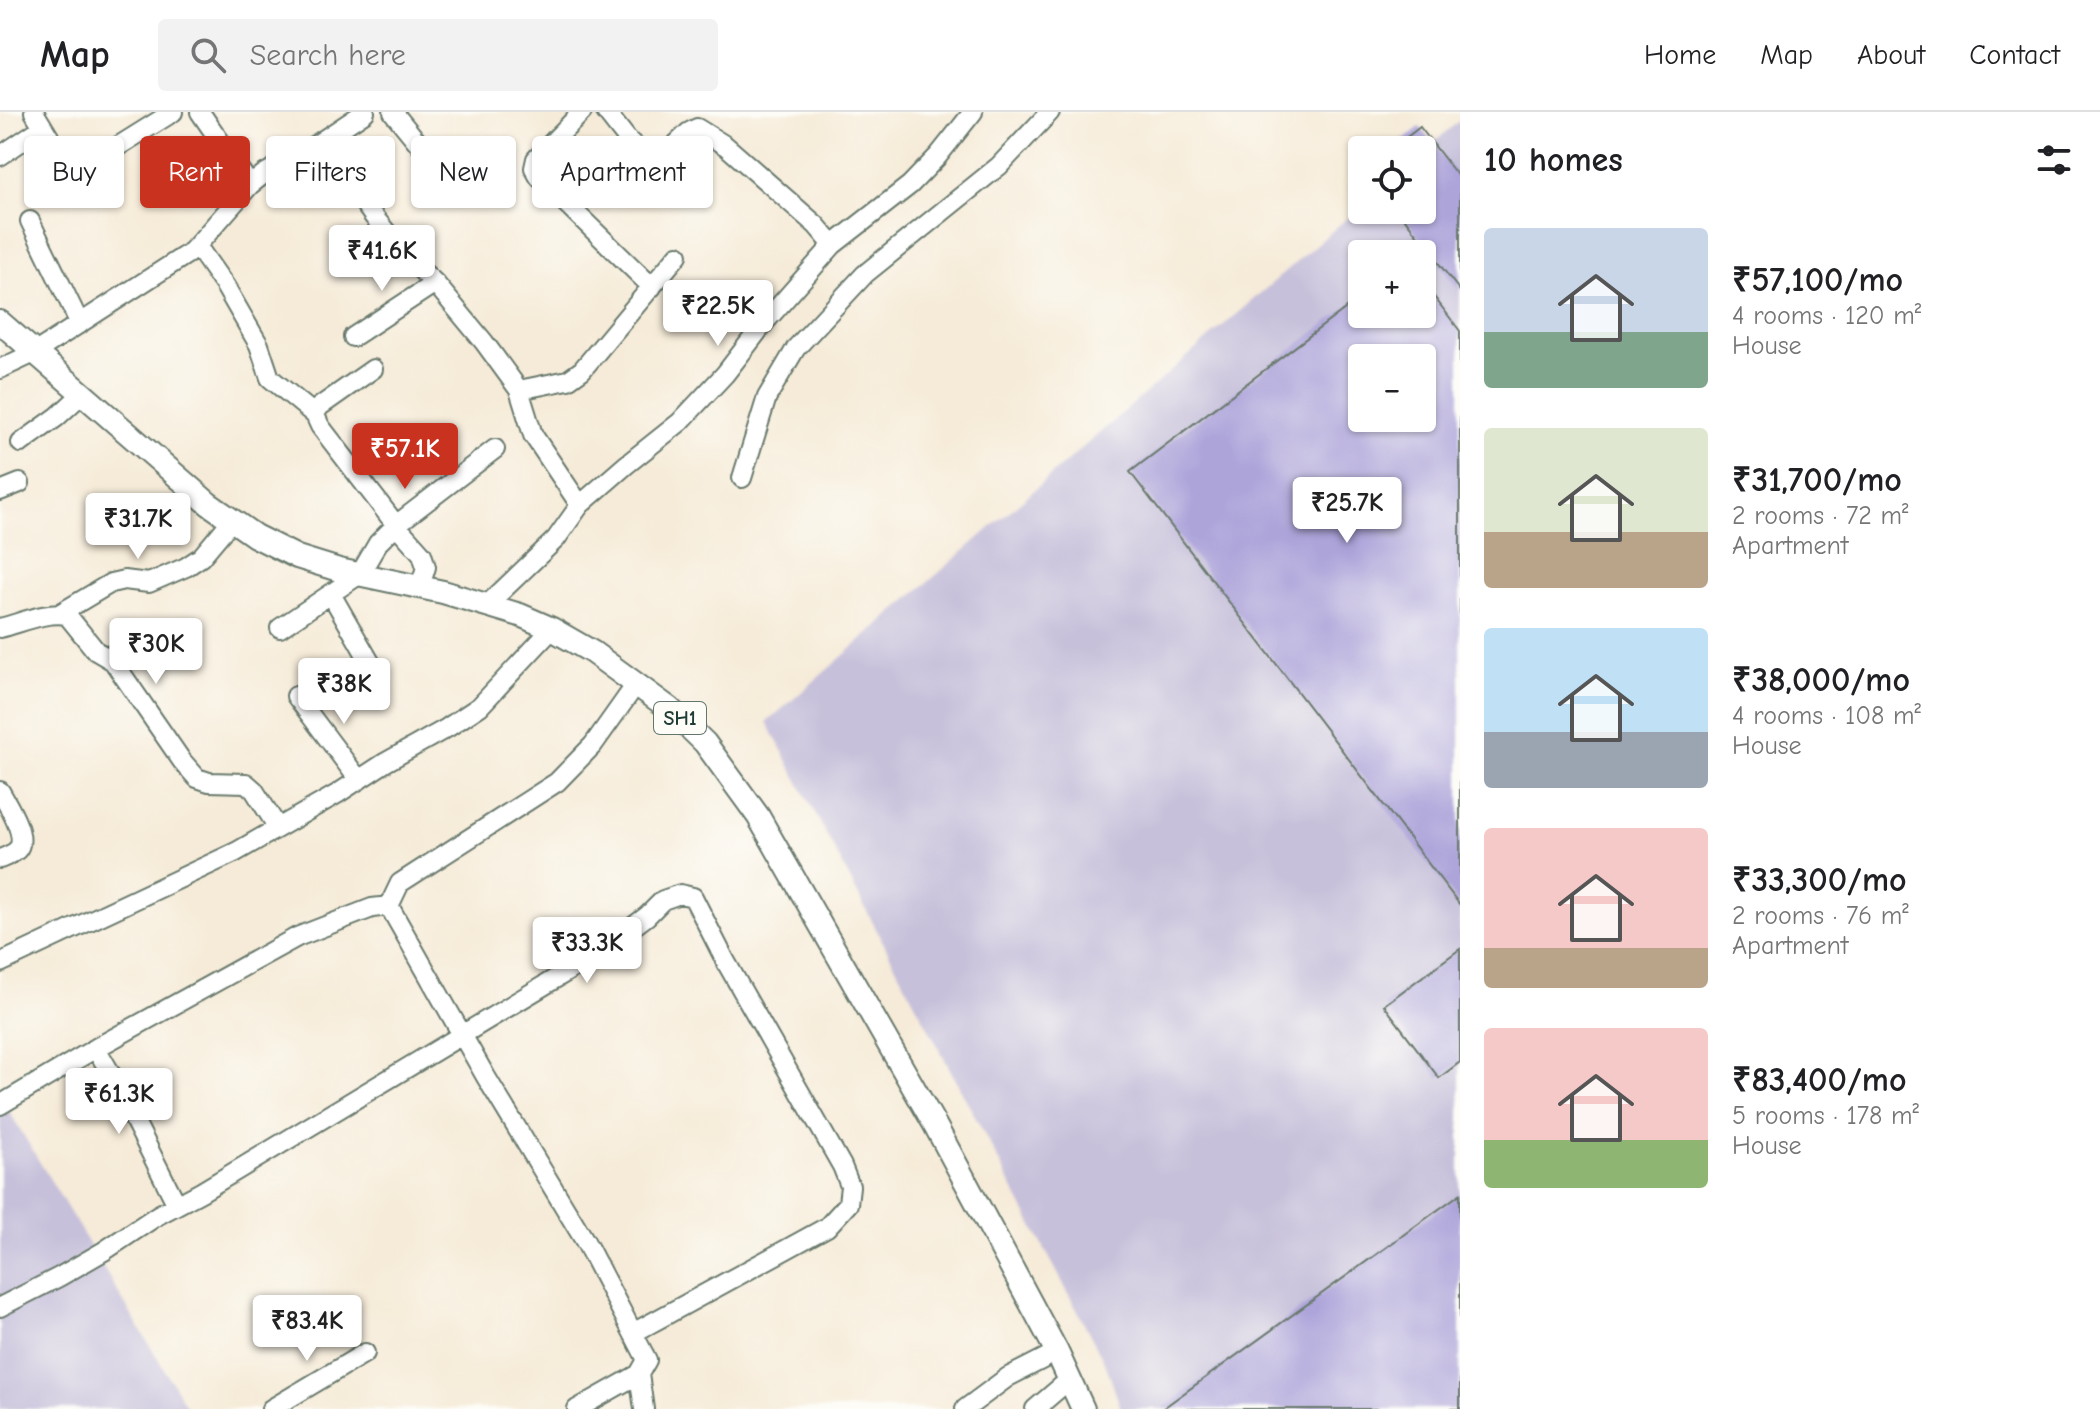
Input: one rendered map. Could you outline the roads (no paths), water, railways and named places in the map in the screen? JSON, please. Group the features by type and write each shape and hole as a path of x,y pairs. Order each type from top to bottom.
{"main road":[{"name":"SH1","path":"0,322 209,504 255,536 297,557 487,605 552,629 637,683 705,743 758,816 935,1125 1057,1352 1083,1409"}],"street":[{"path":"0,156 38,119 66,165 80,167 136,137 173,112"},
{"path":"200,112 216,136"},
{"path":"329,136 365,112"},
{"path":"393,112 412,136"},
{"path":"582,112 536,159 534,168 539,177 652,287"},
{"path":"606,112 644,155 663,157 689,132 692,120 816,225 833,245"},
{"path":"487,605 556,539 580,505 680,422 725,374 833,245 910,185 973,112"},
{"path":"742,478 767,397 796,348 865,274 999,166 1050,112"},
{"path":"250,185 266,173"},
{"path":"0,369 34,353 174,264 197,246 230,208"},
{"path":"368,208 408,258 435,283 519,390 533,435 580,505"},
{"path":"30,221 80,324"},
{"path":"197,246 259,345 270,378 315,415 320,426 396,525 422,554 426,567 420,587"},
{"path":"519,390 556,384 582,370 678,255"},
{"path":"353,337 435,283"},
{"path":"315,415 319,407 373,369"},
{"path":"21,443 82,394"},
{"path":"280,628 360,574 378,543 396,525 495,449"},
{"path":"0,491 20,483"},
{"path":"0,628 59,614 111,583 124,580 149,583 186,567 201,557 232,520"},
{"path":"331,594 374,669"},
{"path":"59,614 67,615 96,651 113,661 197,778 209,782 246,783 254,790 278,828"},
{"path":"0,963 224,858 447,728 480,706 552,629"},
{"path":"389,906 400,883 557,782 593,745 637,683"},
{"path":"296,696 359,780"},
{"path":"0,791 22,841 17,850 0,859"},
{"path":"0,1307 93,1257 598,953 663,900 680,894 693,897 726,962 842,1166 850,1186 848,1204 827,1227 633,1333"},
{"path":"389,906 585,1241 647,1360 639,1374 577,1409"},
{"path":"0,1105 297,937 372,908 389,906"},
{"path":"96,1048 177,1205"},
{"path":"965,1409 1008,1377 1057,1352"},
{"path":"271,1409 365,1353"},
{"path":"639,1374 644,1409"},
{"path":"1035,1409 1070,1379"}]}
